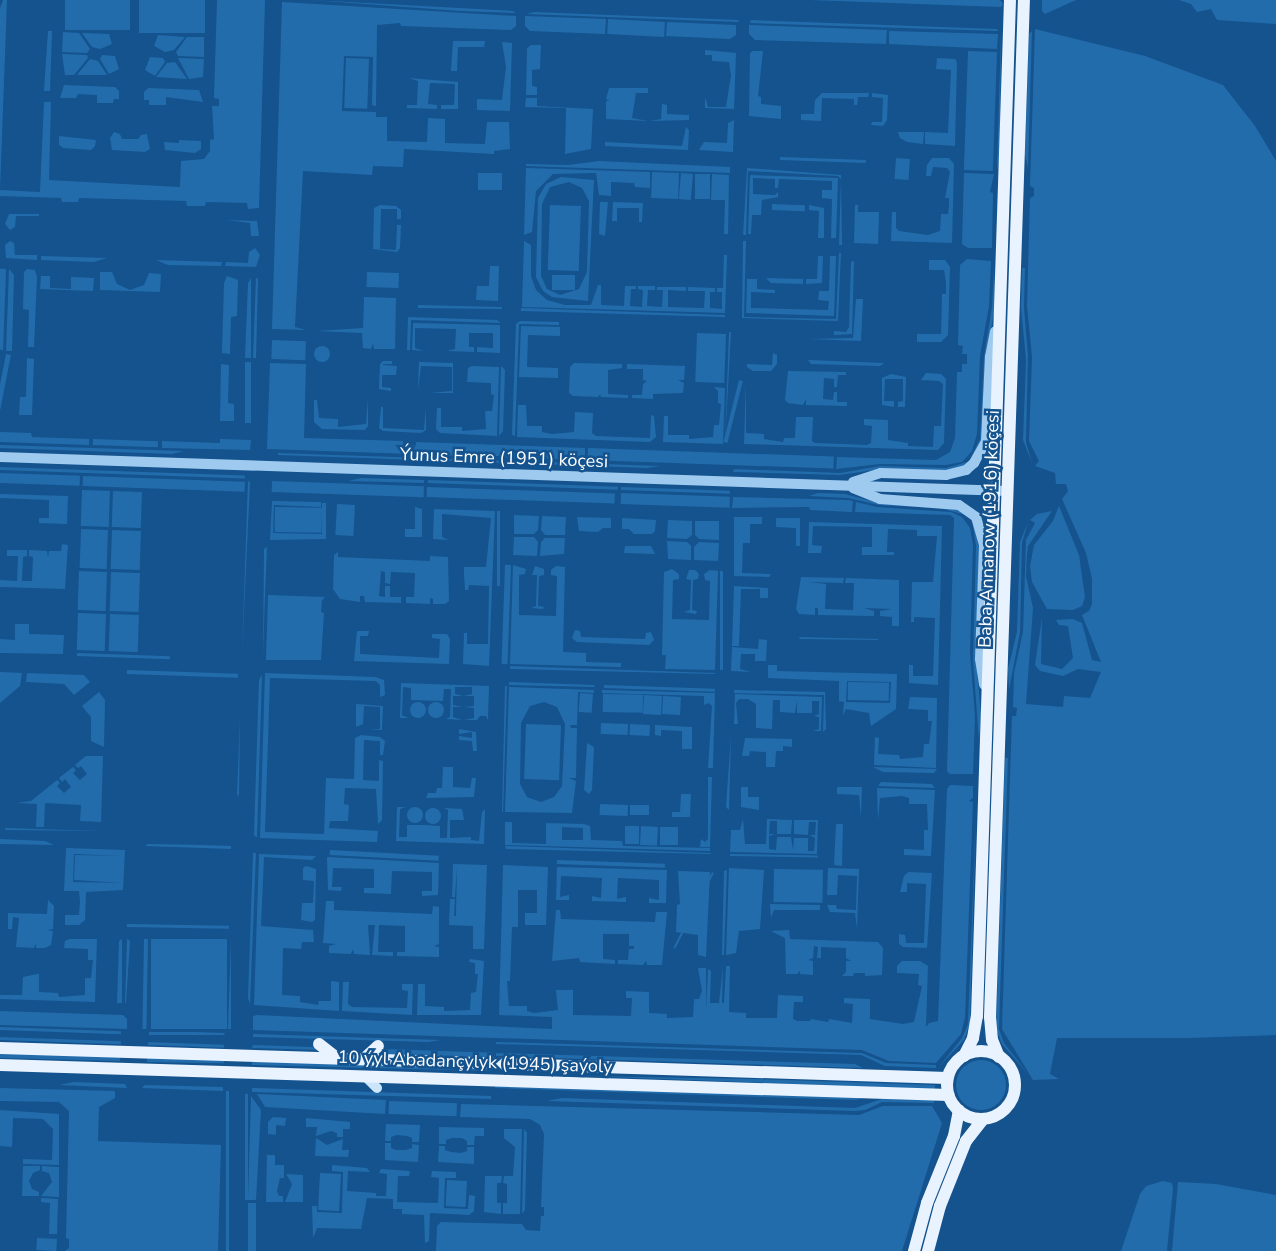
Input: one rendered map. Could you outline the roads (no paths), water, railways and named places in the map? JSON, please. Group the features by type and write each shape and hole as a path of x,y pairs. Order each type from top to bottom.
{"main road":[{"name":"Baba Annanow (1916) köçesi","path":"999,1057 992,1040 990,1017 1001,491 1002,297 1010,0"},
{"name":"Baba Annanow (1916) köçesi","path":"964,1056 973,1038 976,1016 987,709 1001,491 1024,0"},
{"path":"319,1044 337,1058"},
{"path":"364,1059 378,1046"},
{"name":"10 ýyl Abadançylyk (1945) şaýoly","path":"0,1048 948,1078"},
{"path":"979,1052 999,1057 1012,1073 1014,1094 1002,1112 983,1119 972,1118 959,1110 949,1095 948,1078 953,1067 964,1056 979,1052"},
{"name":"10 ýyl Abadançylyk (1945) şaýoly","path":"0,1065 949,1095"},
{"path":"563,1065 563,1083"},
{"path":"319,1086 334,1075"},
{"path":"365,1076 377,1088"},
{"path":"914,1251 927,1203 954,1136 959,1110"},
{"path":"928,1251 940,1206 967,1141 983,1119"}],"street":[{"path":"846,485 881,473 946,475 966,470 974,463 986,440 990,357 1002,297"},
{"name":"Ýunus Emre (1951) köçesi","path":"0,457 1001,491"},
{"path":"846,485 880,499 958,505 976,517 984,545 980,659 987,709"}]}
